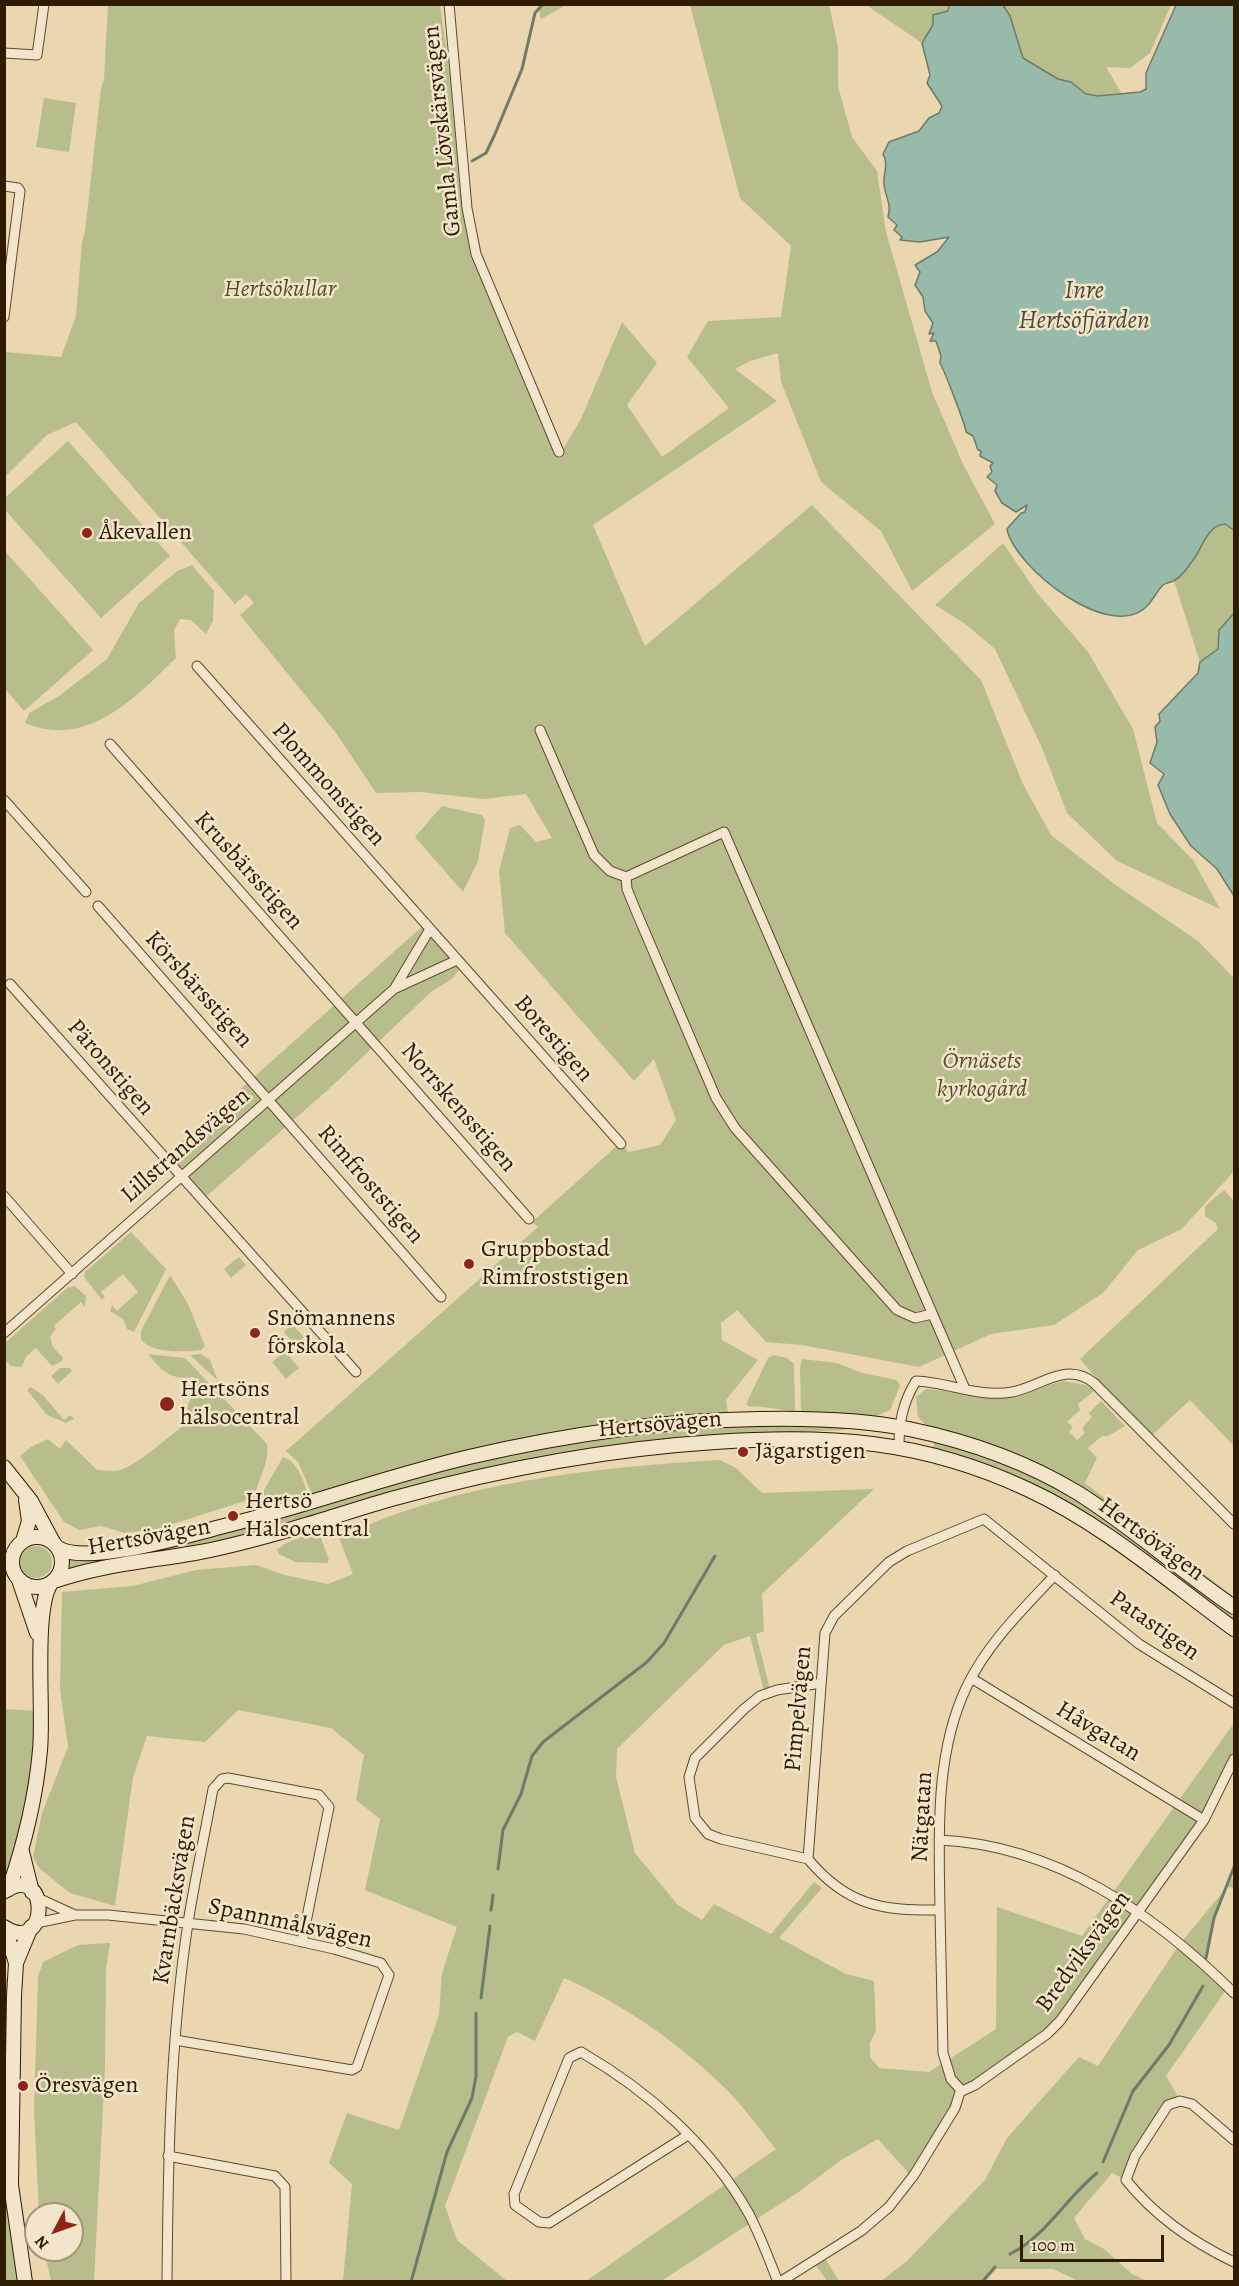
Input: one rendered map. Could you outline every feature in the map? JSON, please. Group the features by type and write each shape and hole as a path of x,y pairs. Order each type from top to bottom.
{"main road":[{"name":"Hertsövägen","path":"56,1546 81,1556 115,1551 278,1512 467,1458 554,1439 719,1419 797,1418 899,1428 971,1445 1029,1468 1078,1493 1234,1607"},
{"name":"Hertsövägen","path":"53,1582 96,1570 231,1546 493,1473 588,1454 650,1446 786,1437 838,1438 899,1446 939,1456 1001,1478 1073,1512 1117,1541 1234,1629"},
{"path":"4,1467 24,1492 56,1546 62,1568 42,1601 40,1750 22,1852 7,1890"},
{"path":"24,1492 29,1521 21,1543 12,1558 12,1573 35,1624 41,1653"},
{"path":"4,1548 39,1537 56,1546"},
{"path":"12,1573 32,1587 53,1582"},
{"path":"22,1852 40,1912 16,1963 9,1995 8,2185 25,2282"},
{"path":"7,1890 21,1887 35,1895"},
{"path":"5,1927 16,1932 33,1925"},
{"path":"5,1927 16,1963"}],"street":[{"path":"4,53 37,55 44,4"},
{"name":"Gamla Lövskärsvägen","path":"449,4 467,208 476,254 559,452"},
{"path":"4,186 18,188 20,191 4,317"},
{"name":"Plommonstigen","path":"197,666 430,930"},
{"path":"540,730 594,855 610,871 626,877 723,832 965,1389"},
{"name":"Krusbärsstigen","path":"110,744 358,1022"},
{"path":"4,800 86,892"},
{"path":"626,877 632,900 703,1069 716,1098 735,1128 897,1310 915,1318 932,1314"},
{"name":"Körsbärsstigen","path":"98,906 269,1099"},
{"path":"430,930 457,960"},
{"name":"Lillstrandsvägen","path":"4,1333 394,989 430,930"},
{"name":"Lillstrandsvägen","path":"394,989 457,960"},
{"name":"Borestigen","path":"457,960 621,1144"},
{"name":"Päronstigen","path":"10,984 357,1372"},
{"name":"Norrskensstigen","path":"358,1022 529,1219"},
{"name":"Rimfroststigen","path":"269,1099 441,1297"},
{"path":"4,1196 72,1274"},
{"path":"899,1446 899,1428 905,1399 916,1382 1005,1393 1066,1374 1081,1375 1094,1383 1234,1524"},
{"name":"Pimpelvägen","path":"808,1859 824,1640 831,1621 883,1566 907,1551 984,1519 1055,1575"},
{"name":"Nätgatan","path":"962,2090 951,2079 943,2060 939,1840 942,1788 950,1740 960,1703 972,1678 1009,1624 1055,1575"},
{"name":"Patastigen","path":"1055,1575 1139,1644 1234,1703"},
{"name":"Håvgatan","path":"972,1678 1204,1820"},
{"path":"821,1683 777,1690 752,1701 695,1758 689,1773 695,1818 708,1834 721,1839 808,1859 816,1869 867,1905 887,1909 940,1910"},
{"name":"Bredviksvägen","path":"962,2090 975,2085 1055,2027 1204,1820 1234,1759"},
{"name":"Kvarnbäcksvägen","path":"167,2282 168,2156 175,2040 188,1922 213,1789 222,1779 228,1778 320,1795 329,1807 302,1942"},
{"path":"939,1840 979,1845 1035,1859 1088,1881 1138,1912 1234,1993"},
{"name":"Spannmålsvägen","path":"35,1895 75,1915"},
{"name":"Spannmålsvägen","path":"33,1925 75,1915 120,1915 244,1929 381,1963 389,1975 357,2067 352,2070 175,2040"},
{"path":"688,2135 549,2223 539,2222 515,2205 514,2194 569,2058 581,2052 642,2092 688,2135 743,2204 779,2282 861,2231 890,2207 914,2175 955,2108 962,2090"},
{"path":"1234,2140 1192,2104 1180,2101 1168,2105 1135,2156 1126,2180 1167,2222 1234,2262"},
{"path":"168,2156 276,2176 285,2187 286,2282"}],"green space":[{"path":"538,4 566,4 566,5 541,19"},
{"path":"949,4 945,13 922,43 866,5"},
{"path":"108,5 440,5 474,243 562,451 581,419 622,322 657,363 627,405 662,457 729,408 687,357 708,321 781,317 791,246 740,198 690,5 829,5 838,46 838,86 852,137 877,171 886,232 932,392 963,464 995,524 912,591 881,531 821,482 781,382 778,353 750,361 735,369 777,401 593,525 645,646 812,505 981,680 1023,784 1051,835 1117,886 1198,941 1234,978 1234,1171 1182,1229 1138,1250 1103,1293 1054,1325 991,1334 919,1367 802,1345 766,1342 737,1310 721,1323 722,1340 758,1360 726,1400 729,1419 543,1442 315,1501 298,1462 286,1451 538,1227 532,1222 620,1143 629,1152 660,1145 676,1120 654,1059 634,1081 505,933 499,871 510,828 520,825 536,842 552,838 526,794 484,799 420,792 376,793 336,733 240,615 254,603 246,594 235,604 76,422 47,435 5,477 5,352 61,357 76,316 82,241 85,232 101,88 104,80"},
{"path":"1003,5 1171,5 1150,53 1130,68 1106,67 1122,94 1098,96 1086,94 1071,82 1058,79 1023,58 1010,16"},
{"path":"44,98 76,103 69,152 36,147"},
{"name":"Åkevallen","path":"68,441 170,556 101,618 5,510 5,498"},
{"path":"1225,524 1234,530 1234,613 1219,630 1218,649 1200,662 1174,581 1194,559 1213,528"},
{"path":"1003,543 1037,593 1088,652 1133,729 1157,823 1193,860 1220,909 1117,861 1067,813 1042,748 995,649 964,623 935,605"},
{"path":"4,550 93,650 24,711 5,689"},
{"path":"192,565 214,591 213,621 206,634 191,620 180,619 174,630 176,658 143,689 108,716 89,725 69,730 48,729 25,723 29,713 59,696 107,659 139,603 177,571"},
{"path":"442,806 482,815 485,820 478,861 463,892 415,837"},
{"path":"425,924 462,966 452,979 432,991 330,1088 201,1201 180,1177 160,1161"},
{"path":"1224,1190 1234,1201 1234,1446 1190,1400 1148,1439 1080,1359 1218,1229 1216,1223 1205,1216 1205,1206"},
{"path":"131,1232 166,1269 134,1332 127,1329 123,1319 110,1311 112,1305 117,1311 138,1292 123,1274 101,1292 105,1297 102,1300 84,1277 85,1272"},
{"path":"239,1257 246,1265 231,1278 224,1269"},
{"path":"170,1275 188,1304 205,1346 201,1350 160,1350 146,1344 141,1339 141,1331"},
{"path":"75,1286 86,1296 85,1307 81,1302 54,1326 56,1329 50,1337 53,1347 63,1358 62,1361 52,1366 36,1348 26,1357 22,1367 10,1366 5,1359 5,1343 67,1288"},
{"path":"292,1324 304,1337 295,1345 284,1332"},
{"path":"285,1351 299,1368 286,1379 272,1362"},
{"path":"148,1354 185,1358 267,1444 265,1464 254,1498 157,1529 125,1533 101,1526 79,1530 64,1522 20,1456 31,1447 48,1439 60,1449 66,1440 97,1470 120,1470 147,1455 194,1419 187,1408 197,1380 193,1377 185,1378 167,1373"},
{"path":"201,1354 210,1360 218,1381 190,1355"},
{"path":"774,1355 787,1358 794,1364 795,1411 749,1407 746,1404 768,1358"},
{"path":"802,1359 837,1363 862,1373 897,1380 900,1386 890,1410 876,1416 801,1412 800,1368"},
{"path":"60,1368 70,1368 72,1371 58,1384 51,1376"},
{"path":"1063,1381 1087,1385 1094,1391 1078,1404 1080,1410 1067,1422 1073,1427 1069,1432 1077,1440 1085,1433 1082,1428 1092,1417 1089,1413 1101,1401 1125,1426 1108,1436 1102,1436 1088,1448 1097,1458 1085,1483 1234,1597 1234,1603 1110,1506 1082,1488 928,1427 918,1417 916,1397 926,1389 1008,1397"},
{"path":"31,1387 44,1396 64,1420 70,1415 74,1419 66,1423 47,1415 27,1390"},
{"path":"740,1425 843,1426 844,1430 680,1437 567,1452 458,1474 219,1541 65,1571 67,1557 94,1559 216,1534 290,1516 390,1484 507,1455 627,1435"},
{"path":"935,1441 1018,1470 1078,1500 1115,1524 1234,1617 1234,1623 1130,1544 958,1456 933,1448"},
{"path":"283,1457 293,1463 300,1473 307,1497 289,1502 264,1501 264,1490"},
{"path":"720,1460 736,1468 762,1493 874,1489 762,1594 764,1631 756,1634 771,1693 765,1695 750,1636 724,1645 617,1749 616,1777 635,1853 678,1905 702,1920 714,1904 771,1934 814,1882 822,1888 779,1938 846,1974 874,1981 876,2031 870,2043 870,2057 879,2068 929,2072 996,2029 997,1907 1082,1936 1234,1723 1234,1757 1203,1818 1055,2026 961,2090 912,2177 878,2139 841,2160 800,2191 661,2281 586,2281 776,2149 729,2092 692,2058 631,2014 564,1978 535,2041 517,2032 508,2037 445,2206 457,2240 507,2281 343,2281 352,2184 329,2163 347,2113 399,2130 439,2015 442,1973 457,1927 365,1890 380,1819 356,1800 364,1755 331,1728 238,1710 205,1742 147,1736 133,1777 115,1906 70,1893 39,1868 33,1857 42,1813 68,1747 60,1689 62,1592 133,1586 196,1570 256,1565 285,1575 328,1584 353,1574 339,1538 430,1503 477,1490 574,1473"},
{"path":"318,1530 329,1560 327,1563 295,1562 279,1554 277,1550 284,1544"},
{"path":"36,1546 47,1551 52,1562 47,1573 36,1578 25,1573 20,1562 25,1551"},
{"path":"5,1709 37,1711 26,1799 5,1884"},
{"path":"1230,1879 1234,1879 1234,1888 1227,1887"},
{"path":"1227,1887 1214,1918 1206,1958 1228,1987 1166,2076 1181,2102 1167,2106 1126,2180 1112,2173 1074,2218 1085,2239 1104,2249 1132,2274 1147,2281 1078,2281 1053,2269 996,2269 986,2281 880,2282 907,2261 985,2180 1007,2138 1079,2057 1098,2066 1179,1945"},
{"path":"110,1943 106,1969 105,2067 94,2281 51,2281 47,2262 84,2262 84,2202 38,2202 34,2111 38,1977 43,1962 78,1945"},
{"path":"4,1966 13,2011 11,2181 25,2281 5,2281"},
{"path":"823,2255 839,2281 827,2281 813,2261"}],"water":[{"name":"Inre Hertsöfjärden","path":"949,5 1003,5 1010,16 1023,58 1058,79 1071,82 1086,94 1098,96 1140,92 1146,89 1146,73 1176,5 1234,5 1234,530 1225,524 1214,528 1183,573 1174,581 1163,585 1147,606 1131,615 1111,615 1089,608 1066,596 1045,580 1014,545 1007,529 1021,513 1025,512 1027,505 1016,512 1002,503 995,491 997,485 987,477 992,472 990,466 993,463 980,456 981,451 978,450 973,436 966,432 940,363 941,356 936,341 930,341 934,333 929,334 933,323 925,311 923,297 915,285 920,272 915,265 937,252 949,237 920,242 900,240 902,237 894,230 897,225 888,217 889,204 884,184 886,162 883,154 889,142 919,131 929,118 939,113 942,106 927,83 930,75 922,43 933,25 933,15 948,11"},
{"path":"1234,613 1234,896 1217,869 1191,846 1170,814 1158,785 1164,774 1150,763 1157,742 1155,727 1160,721 1159,714 1198,673 1200,662 1218,649 1219,630"}],"waterway":[{"path":"472,161 486,153 495,134 522,69 535,13 543,4"},
{"path":"498,1869 503,1830 521,1794 532,1756 543,1742 647,1662 664,1643 715,1556"},
{"path":"1206,1958 1214,1918 1234,1867"},
{"path":"491,1910 493,1895"},
{"path":"481,1998 490,1926"},
{"path":"1103,2162 1133,2091 1169,2045 1203,1986"},
{"path":"411,2282 447,2152 472,2098 476,2076 476,2013"},
{"path":"1010,2254 1045,2227 1097,2173"},
{"path":"982,2282 995,2267"}],"place":[{"name":"Åkevallen","path":"87,533"},
{"name":"Gruppbostad Rimfroststigen","path":"469,1264"},
{"name":"Snömannens förskola","path":"255,1333"},
{"name":"Hertsöns hälsocentral","path":"167,1404"},
{"name":"Jägarstigen","path":"743,1452"},
{"name":"Hertsö Hälsocentral","path":"233,1516"},
{"name":"Öresvägen","path":"23,2086"}],"park label":[{"name":"Hertsökullar","path":"280,290"},
{"name":"Örnäsets kyrkogård","path":"982,1076"}]}
